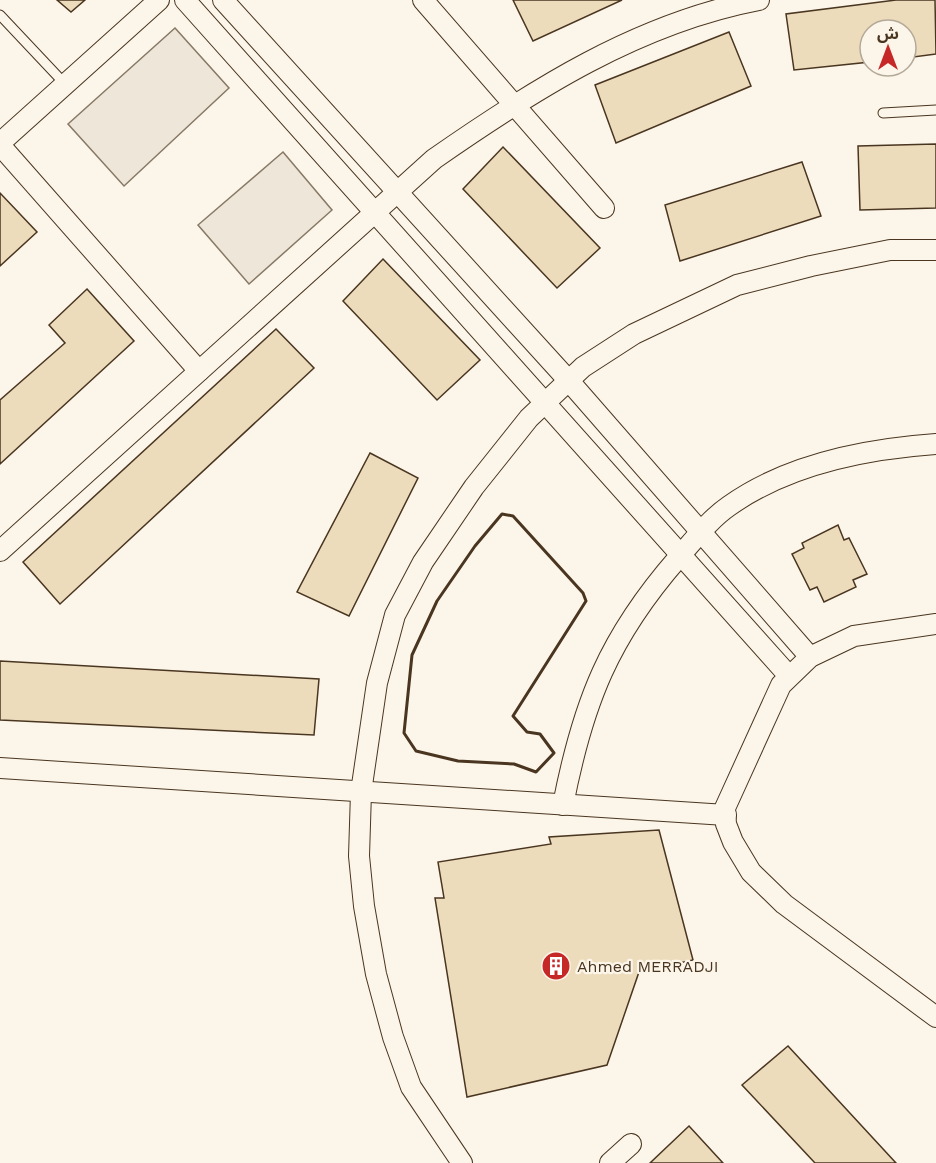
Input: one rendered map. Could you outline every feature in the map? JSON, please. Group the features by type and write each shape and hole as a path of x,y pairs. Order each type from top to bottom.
{"street":[{"path":"159,0 0,144 199,370"},
{"path":"185,0 789,676"},
{"path":"223,0 569,381 810,657"},
{"path":"423,0 603,208"},
{"path":"0,551 434,159 513,103 590,59 656,32 759,0"},
{"path":"462,1163 411,1087 393,1036 376,974 364,906 359,856 361,792 377,682 395,615 423,562 474,487 529,418 583,367 634,334 737,285 811,266 890,250 936,250"},
{"path":"563,805 581,728 591,697 616,643 645,596 701,532 729,506 787,475 847,456 936,444"},
{"path":"936,624 854,636 810,657 789,676 781,685 730,794 726,815 733,842 752,872 784,904 936,1017"},
{"path":"0,768 726,815"},
{"path":"610,1163 631,1144"}],"lane":[{"path":"0,15 65,84"},
{"path":"884,113 936,110"}],"shaded area":[{"path":"175,28 229,88 124,186 68,124"},
{"path":"283,152 332,210 249,284 198,225"}],"building":[{"path":"57,0 85,0 71,12"},
{"path":"513,0 622,0 533,41"},
{"path":"896,0 935,0 936,54 918,56 918,18 858,18 858,63 794,70 786,14"},
{"path":"729,32 751,86 616,143 595,85"},
{"path":"936,144 936,208 860,210 858,146"},
{"path":"503,147 600,248 557,288 463,189"},
{"path":"802,162 821,216 680,261 665,205"},
{"path":"0,193 37,232 0,266"},
{"path":"383,259 480,360 437,400 343,301"},
{"path":"87,289 134,341 0,464 0,400 65,343 49,325"},
{"path":"276,329 314,368 60,604 23,562"},
{"path":"370,453 418,478 349,616 297,592"},
{"path":"838,525 844,540 849,538 867,574 853,580 856,587 824,602 817,587 810,590 792,554 804,548 802,543"},
{"path":"0,661 319,679 314,735 0,720"},
{"name":"Ahmed MERRADJI","path":"659,830 693,960 639,972 607,1065 467,1097 435,898 444,898 438,862 551,844 549,837"},
{"path":"788,1046 896,1163 815,1163 742,1085"},
{"path":"689,1126 723,1163 650,1163"}],"wall":[{"path":"502,514 513,516 583,593 586,601 513,716 527,732 540,734 554,753 536,772 514,764 458,761 416,751 404,733 412,655 437,601 475,546 502,514"}],"place":[{"name":"Ahmed MERRADJI","path":"556,966"}]}
